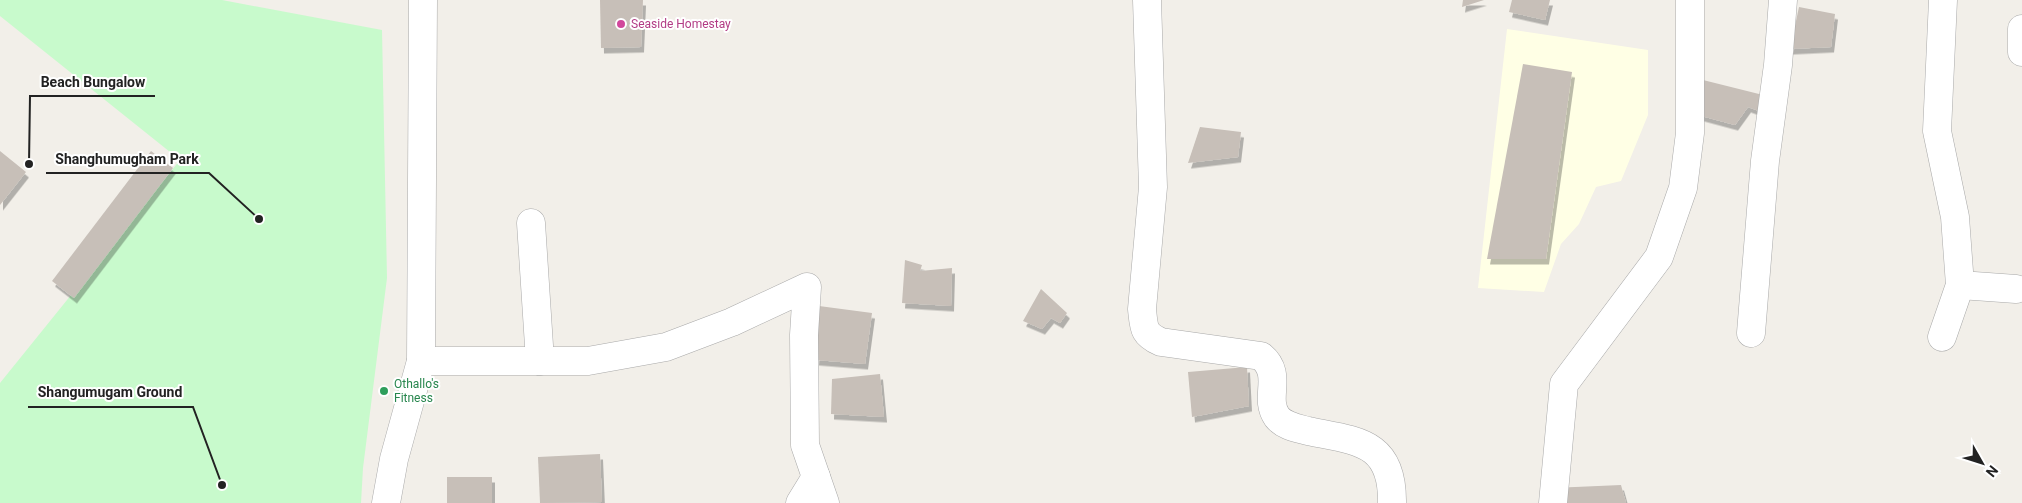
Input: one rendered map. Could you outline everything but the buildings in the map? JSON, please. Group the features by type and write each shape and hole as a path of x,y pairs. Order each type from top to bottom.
{"street":[{"path":"386,503 394,459 421,362 423,0"},
{"path":"1147,0 1153,188 1142,309 1144,327 1150,337 1161,342 1261,356 1270,363 1272,406 1277,417 1295,428 1365,444 1379,454 1387,467 1392,488 1392,503"},
{"path":"1553,503 1564,384 1659,257 1683,188 1690,133 1690,0"},
{"path":"1751,333 1765,161 1778,65 1783,0"},
{"path":"1942,337 1960,285 1955,217 1937,131 1943,0"},
{"path":"2022,29 2022,52"},
{"path":"531,223 540,361"},
{"path":"1960,285 2016,289"},
{"path":"421,362 588,361 666,347 732,322 807,287 804,335 805,445 825,503"},
{"path":"800,503 816,477"}],"shaded area":[{"path":"1507,29 1648,50 1648,115 1621,181 1596,187 1579,224 1561,244 1544,292 1478,288"}],"green space":[{"path":"0,0 222,0 382,30 387,278 363,468 361,503 0,503 0,383 180,160 0,16"}],"place":[{"name":"Seaside Homestay","path":"621,24"},
{"name":"Beach Bungalow","path":"29,164"},
{"name":"Shanghumugham Park","path":"259,219"},
{"name":"Othallo's Fitness","path":"384,391"},
{"name":"Shangumugam Ground","path":"222,485"}]}
